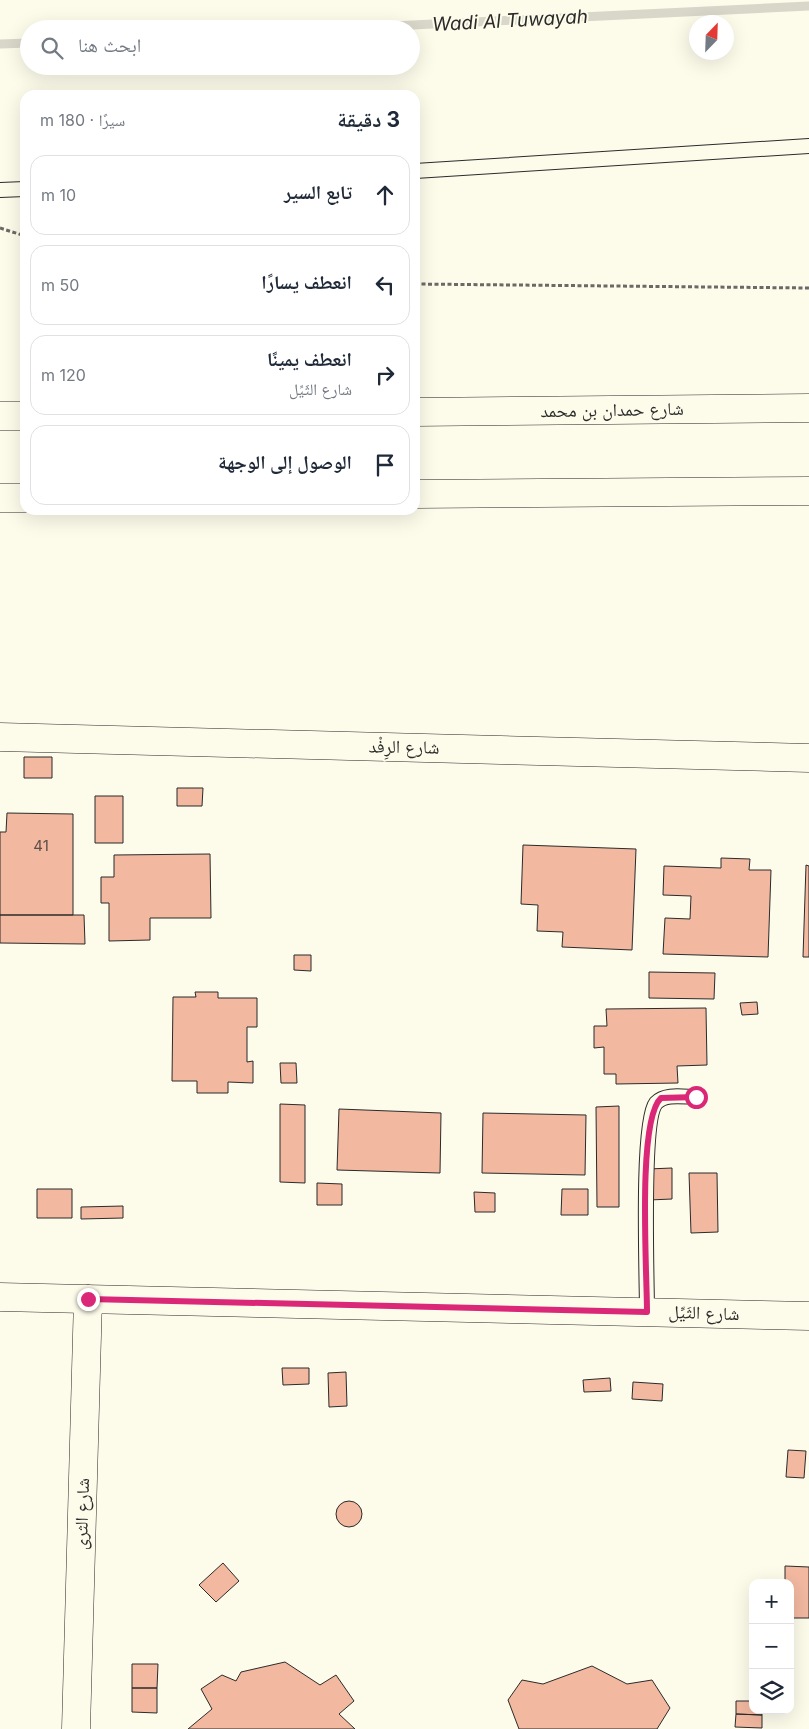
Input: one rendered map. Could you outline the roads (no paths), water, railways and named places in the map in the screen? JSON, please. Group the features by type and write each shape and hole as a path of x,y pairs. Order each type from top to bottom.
{"street":[{"name":"شارع حمدان بن محمد","path":"420,412 809,408"},
{"path":"0,416 20,416"},
{"path":"420,494 809,491"},
{"path":"0,498 20,498"},
{"name":"شارع الرِفْد","path":"0,737 809,758"},
{"name":"شارع الثَيِّل","path":"0,1297 809,1316"},
{"name":"شارع الثرى","path":"76,1729 88,1299"}],"lane":[{"path":"420,171 809,146"},
{"path":"0,190 20,189"},
{"path":"647,1312 646,1156 654,1104 661,1098 696,1097"}],"waterway":[{"name":"Wadi Al Tuwayah","path":"420,25 809,6"},
{"name":"Wadi Al Tuwayah","path":"0,44 20,43"}]}
